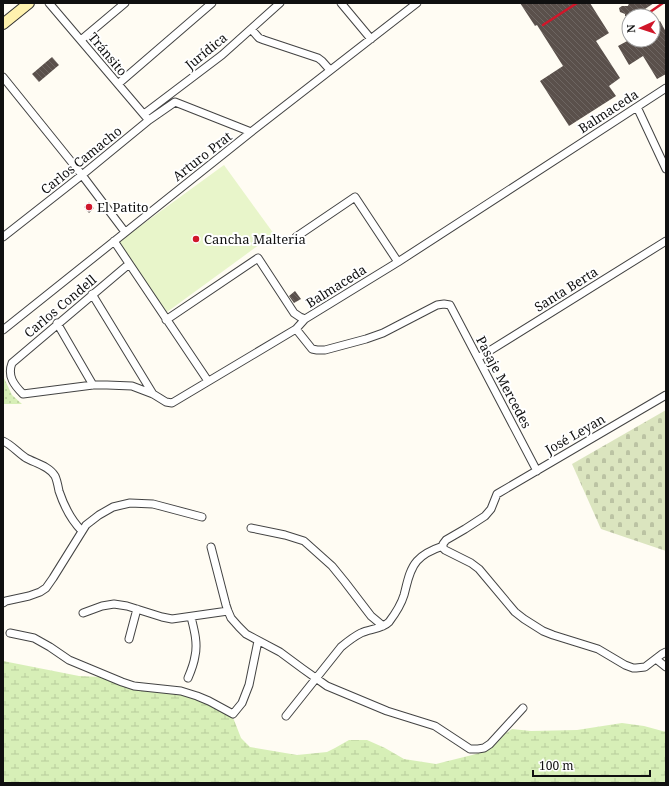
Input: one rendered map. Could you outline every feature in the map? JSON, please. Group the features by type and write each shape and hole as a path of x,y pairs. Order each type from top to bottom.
{"street":[{"path":"3,24 29,3"},
{"name":"Tránsito","path":"49,3 146,117"},
{"path":"81,40 125,3"},
{"path":"118,84 203,6 212,3"},
{"name":"Jurídica","path":"146,117 222,55 280,3"},
{"path":"341,3 371,39"},
{"name":"Arturo Prat","path":"3,330 251,132 417,3"},
{"path":"251,29 259,38 318,58 330,70"},
{"path":"3,77 82,175 125,232"},
{"name":"Balmaceda","path":"10,368 10,374 23,394 93,385 132,386 153,394 166,402 172,403 296,329 305,319 398,262 666,88"},
{"name":"Carlos Camacho","path":"3,237 82,175 146,117 175,102 251,132"},
{"path":"637,107 666,169"},
{"path":"296,237 355,197 398,262"},
{"path":"114,241 208,381"},
{"name":"Santa Berta","path":"478,358 666,241"},
{"path":"166,320 258,258 294,313 305,319"},
{"name":"Carlos Condell","path":"10,368 12,363 57,323 128,264"},
{"path":"92,294 153,394"},
{"name":"Pasaje Mercedes","path":"296,329 312,349 325,350 374,337 437,305 450,305 537,471"},
{"path":"57,323 93,385"},
{"name":"José Leyan","path":"443,546 446,540 485,516 491,509 497,494 666,395"},
{"path":"3,441 27,459 46,467 55,476 63,502 69,515 82,531"},
{"path":"3,603 29,596 46,588 86,525 113,507 130,503 153,504 202,517"},
{"path":"251,528 290,536 304,541 332,566 371,616 383,626"},
{"path":"286,716 341,647 353,637 387,624 399,606 416,562 433,550 443,546 445,550 471,563 479,569 515,612 543,631 598,649 632,668 645,667 666,652"},
{"path":"210,547 231,618 246,634 280,652 327,686 387,711 435,726 470,749 484,748 490,744 523,708"},
{"path":"83,613 108,605 120,605 167,618 176,619 228,611"},
{"path":"129,639 137,610"},
{"path":"188,678 196,656 196,639 191,617"},
{"path":"10,633 34,638 69,660 122,682 134,686 181,692 197,696 233,714 242,704 249,685 258,641"},
{"path":"656,659 666,667"}],"green space":[{"name":"Cancha Malteria","path":"224,165 274,234 167,312 117,243"},
{"path":"3,376 12,395 22,404 3,404"},
{"path":"666,410 666,551 601,529 572,464"},
{"path":"3,661 79,676 100,677 186,692 224,708 234,720 241,738 250,747 297,755 327,752 349,740 367,740 404,759 436,764 476,754 494,746 512,729 531,731 577,730 622,723 644,726 666,732 666,783 3,783"}],"building":[{"path":"520,3 590,3 609,33 596,41 620,78 609,86 616,96 569,126 540,81 563,66 537,25 535,26"},
{"path":"629,3 654,3 646,8 621,8 620,12 619,8 622,6 628,6"},
{"path":"661,23 666,32 666,74 657,79 643,56 629,65 618,46 621,44 621,48 661,48"},
{"path":"52,57 59,65 39,82 32,74"},
{"name":"El Patito","path":"89,202 94,208 89,213 84,207"},
{"path":"295,291 301,299 294,303 289,296"}],"railway":[{"path":"543,25 577,3"},
{"path":"656,8 663,3"}],"place":[{"name":"El Patito","path":"89,207"},
{"name":"Cancha Malteria","path":"196,239"}]}
